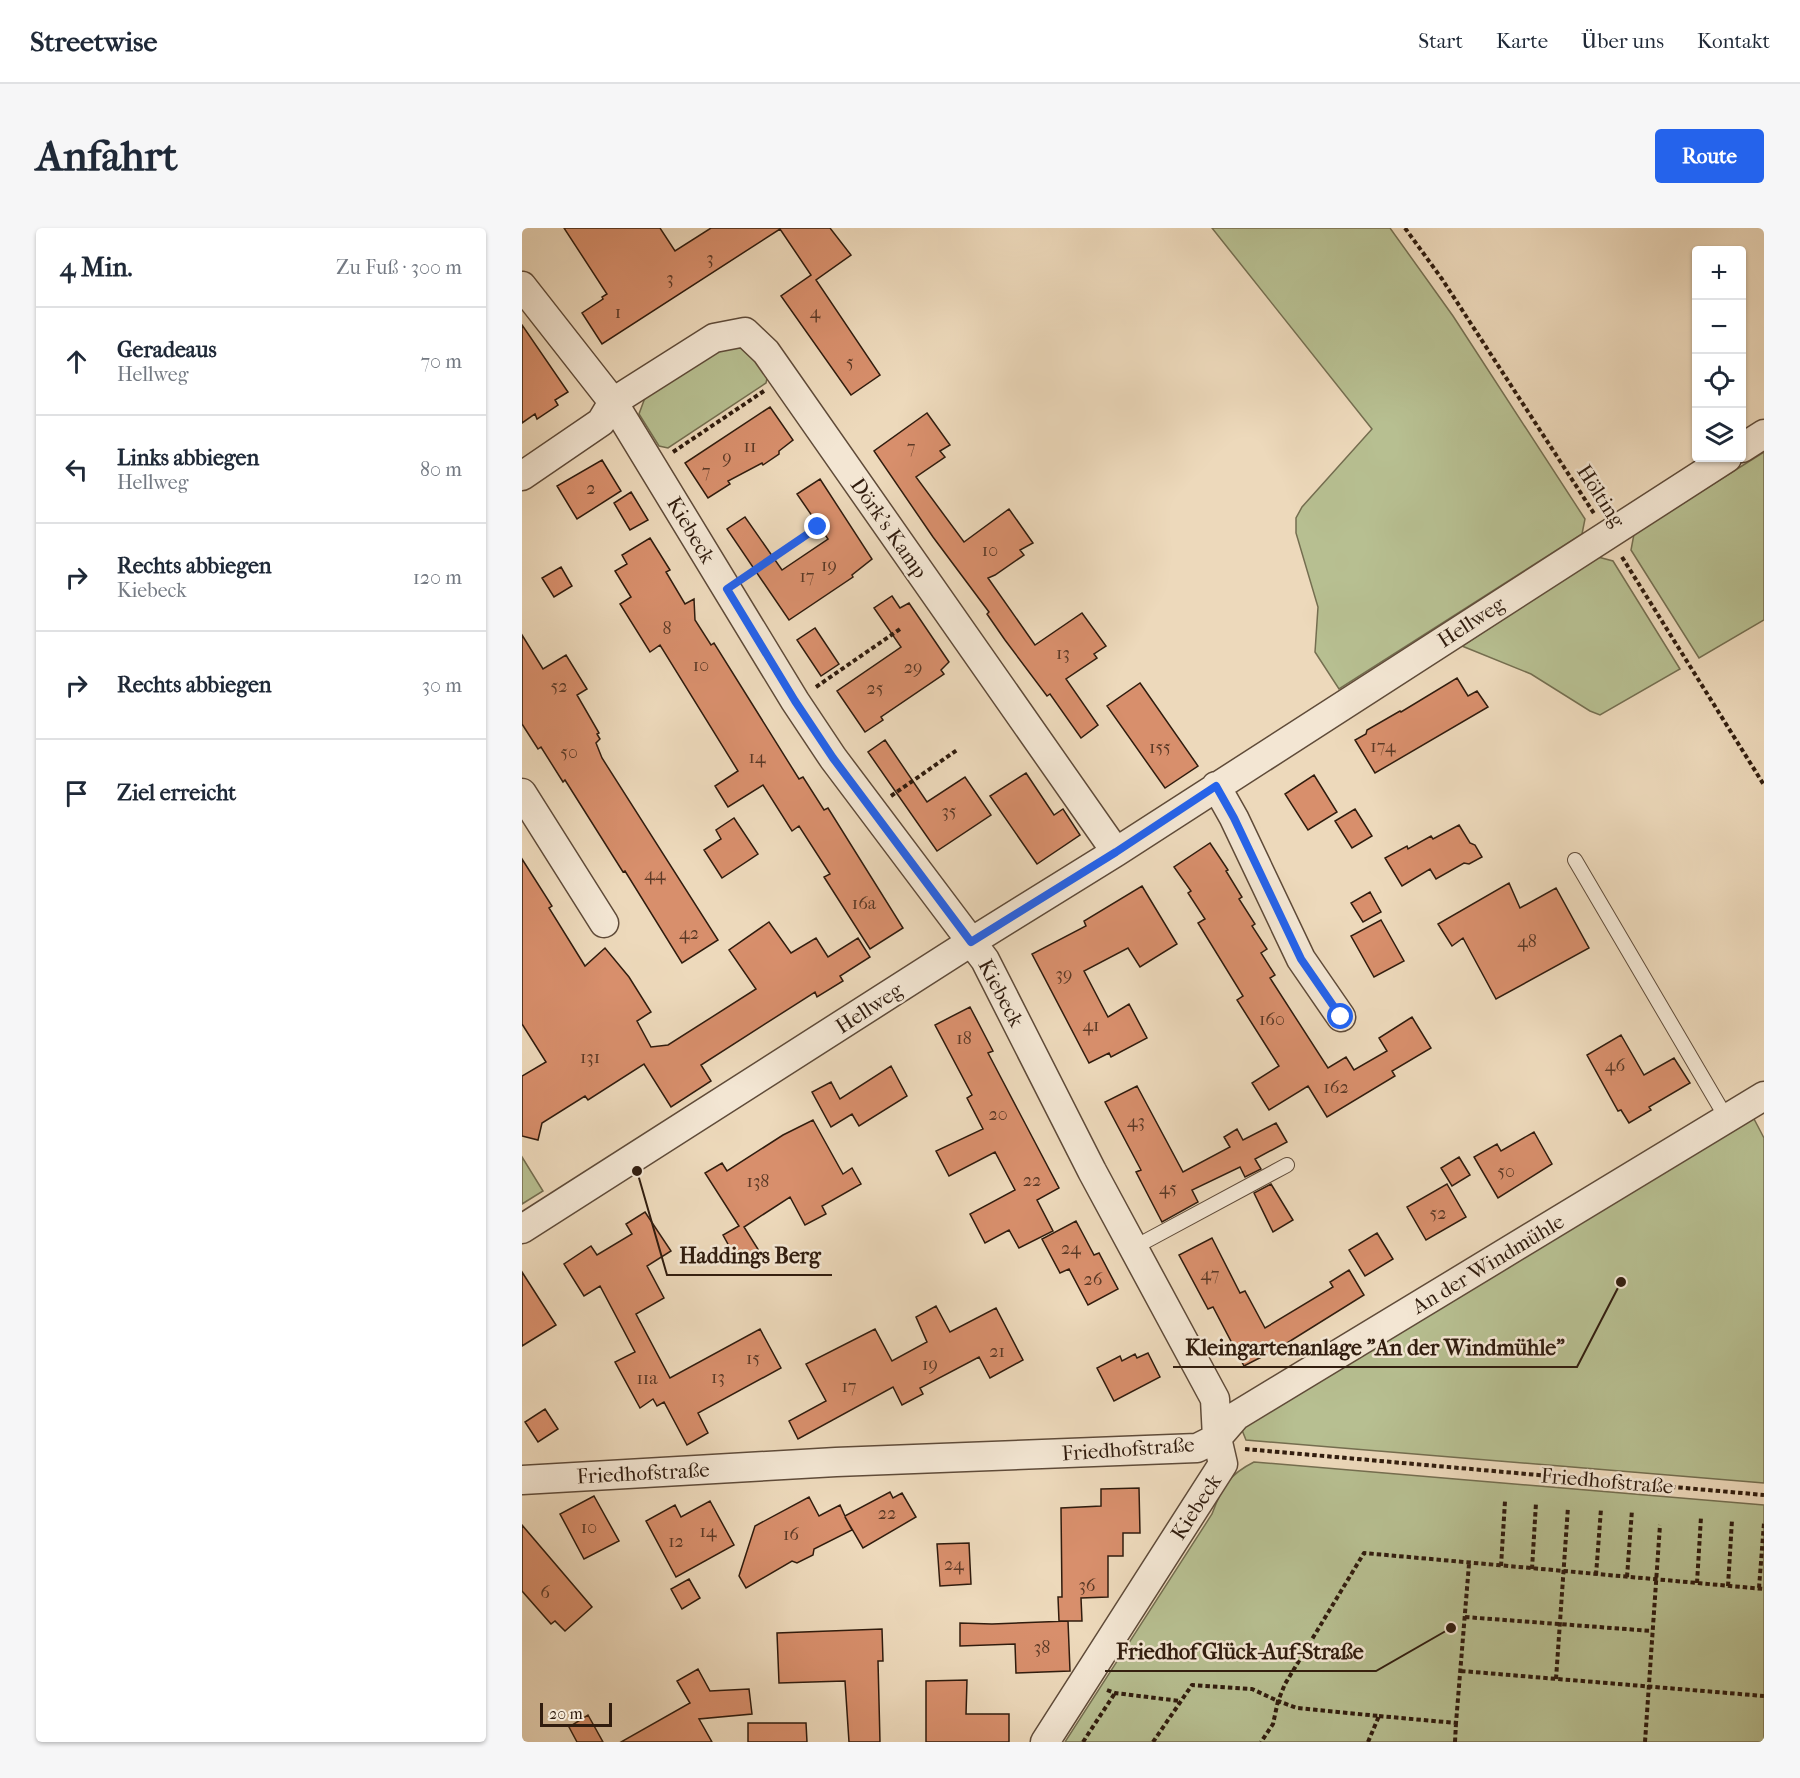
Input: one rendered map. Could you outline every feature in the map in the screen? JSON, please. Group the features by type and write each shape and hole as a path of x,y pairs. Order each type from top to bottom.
{"street":[{"name":"Kiebeck","path":"522,287 613,402 795,701 871,810 985,960 1133,1248 1215,1399 1217,1438 1223,1464 1046,1742"},
{"name":"Dörk's Kamp","path":"613,402 714,338 745,332 766,352 1116,852"},
{"path":"522,476 601,422 613,402"},
{"path":"1746,445 1764,434"},
{"name":"Hellweg","path":"522,1229 1116,852 1721,462"},
{"path":"1216,786 1234,818 1301,959 1341,1017"},
{"path":"522,793 604,923"},
{"name":"An der Windmühle","path":"1217,1438 1236,1416 1764,1096"},
{"name":"Friedhofstraße","path":"522,1480 836,1462 1197,1448 1217,1438"}],"lane":[{"path":"1575,860 1727,1119"},
{"path":"1133,1248 1287,1166"}],"path":[{"name":"Hölting","path":"1405,228 1442,279 1608,534 1764,785"},
{"path":"652,466 783,378"},
{"path":"727,589 818,527"},
{"path":"795,701 900,629"},
{"path":"871,810 957,750"},
{"name":"Friedhofstraße","path":"1217,1438 1232,1447 1764,1495"},
{"path":"1501,1567 1505,1501"},
{"path":"1533,1569 1536,1503"},
{"path":"1556,1679 1568,1507"},
{"path":"1596,1575 1601,1509"},
{"path":"1628,1577 1632,1510"},
{"path":"1696,1583 1701,1517"},
{"path":"1728,1586 1732,1520"},
{"path":"1261,1742 1273,1724 1278,1701 1285,1684 1364,1553 1501,1567 1761,1588 1764,1523"},
{"path":"1645,1742 1660,1525"},
{"path":"1455,1742 1469,1564"},
{"path":"1465,1617 1653,1631"},
{"path":"1461,1671 1764,1696"},
{"path":"1083,1684 1102,1687 1115,1693 1180,1701"},
{"path":"1153,1742 1192,1685 1252,1689 1297,1708 1456,1723"},
{"path":"1083,1742 1115,1693"},
{"path":"1368,1742 1379,1716"}],"green space":[{"path":"1212,228 1390,228 1453,316 1585,519 1582,534 1339,689 1315,652 1318,607 1296,533 1296,518 1302,507 1372,429"},
{"path":"736,345 748,350 768,374 766,383 668,448 659,446 639,414 646,395 708,351"},
{"path":"1764,452 1764,620 1699,658 1631,550 1634,534"},
{"path":"1598,557 1613,561 1680,669 1600,715 1531,674 1462,646"},
{"path":"1753,1117 1764,1138 1764,1483 1246,1440 1240,1425"},
{"path":"522,1157 543,1191 522,1204"},
{"path":"1254,1462 1764,1505 1764,1742 1065,1742 1212,1514 1227,1483 1238,1472"}],"building":[{"path":"564,228 660,228 675,251 711,228 830,228 851,255 816,280 880,375 851,395 781,296 811,275 780,229 602,344 582,313 607,294"},
{"path":"522,325 568,392 555,400 558,405 537,419 535,414 522,423"},
{"path":"770,407 793,440 763,465 762,463 728,481 730,484 708,498 685,463"},
{"path":"927,413 950,445 940,451 945,457 916,477 964,542 1009,509 1033,543 1020,550 1024,555 988,578 1035,645 1082,613 1106,646 1094,654 1097,658 1066,679 1098,725 1081,738 1050,694 1047,696 1005,640 987,614 989,612 933,537 874,451"},
{"path":"602,460 621,491 577,519 557,486"},
{"path":"820,479 872,559 852,575 853,577 789,620 727,529 745,517 782,570 828,539 797,494"},
{"path":"631,492 648,520 630,530 614,503"},
{"path":"650,538 670,570 666,572 685,604 694,599 695,620 711,645 714,643 799,779 803,777 824,810 828,808 903,928 870,949 824,877 830,874 799,826 792,831 763,785 728,807 715,786 738,771 660,645 650,652 620,604 631,597 615,571 627,564 622,555"},
{"path":"561,567 572,586 554,597 542,578"},
{"path":"892,596 900,608 909,603 949,662 941,670 944,674 881,717 883,720 865,732 837,691 901,647 874,608"},
{"path":"815,628 839,664 821,676 797,640"},
{"path":"522,635 543,669 566,655 587,689 577,695 599,733 597,734 600,739 596,743 602,758 718,940 682,963 565,780 563,782 541,747 538,749 522,724"},
{"path":"1457,678 1468,696 1477,691 1488,707 1375,773 1355,740 1366,734 1367,730"},
{"path":"1140,683 1198,766 1165,788 1107,706"},
{"path":"885,740 927,802 965,777 991,815 937,851 868,752"},
{"path":"1026,773 1054,815 1063,809 1080,835 1037,864 990,796"},
{"path":"1314,775 1337,812 1308,830 1285,794"},
{"path":"1355,809 1372,836 1352,848 1335,821"},
{"path":"734,818 758,854 722,878 704,850 721,839 716,830"},
{"path":"1459,825 1482,857 1469,864 1464,863 1436,879 1430,869 1402,886 1385,858 1407,846 1408,849 1431,836 1433,839"},
{"path":"1210,843 1228,870 1226,871 1242,897 1239,899 1255,924 1252,926 1267,949 1261,953 1275,975 1270,978 1328,1068 1346,1057 1354,1070 1387,1051 1379,1038 1412,1017 1431,1048 1392,1071 1395,1076 1327,1117 1308,1086 1269,1110 1252,1083 1279,1066 1237,1000 1243,996 1198,923 1205,919 1188,893 1191,891 1174,867"},
{"path":"522,859 552,906 549,908 585,966 605,948 629,977 651,1012 637,1021 651,1047 668,1045 756,989 729,950 769,922 791,953 816,938 828,957 858,938 870,957 840,976 843,981 817,997 815,992 701,1065 711,1081 671,1107 644,1064 588,1100 585,1096 542,1123 538,1140 522,1136 522,1076 546,1062 522,1024"},
{"path":"1509,883 1520,908 1556,888 1589,948 1496,999 1463,938 1452,946 1438,924"},
{"path":"1142,886 1177,944 1140,967 1128,948 1084,971 1108,1017 1129,1004 1147,1038 1111,1057 1109,1053 1089,1063 1032,954 1086,926 1084,921"},
{"path":"1370,892 1381,912 1363,922 1351,903"},
{"path":"1381,920 1404,961 1374,977 1351,936"},
{"path":"970,1007 993,1051 988,1053 1059,1188 1037,1200 1053,1231 1019,1248 1009,1230 985,1243 970,1214 1015,1190 995,1152 949,1176 936,1151 983,1129 967,1098 972,1095 935,1025"},
{"path":"1621,1035 1644,1075 1674,1058 1690,1083 1649,1107 1651,1110 1629,1123 1621,1110 1618,1111 1587,1055"},
{"path":"891,1066 907,1096 859,1126 852,1114 831,1127 812,1092 831,1082 840,1099"},
{"path":"1137,1086 1183,1172 1230,1147 1224,1137 1237,1129 1243,1140 1276,1123 1287,1142 1255,1159 1261,1169 1245,1177 1240,1167 1192,1190 1198,1202 1162,1222 1136,1172 1141,1170 1105,1102"},
{"path":"813,1120 843,1174 852,1168 861,1184 822,1206 826,1214 805,1225 790,1197 744,1227 761,1254 743,1264 737,1253 734,1255 723,1235 739,1226 705,1173 722,1163 727,1171 783,1135"},
{"path":"1534,1132 1552,1164 1498,1198 1474,1157 1497,1144 1501,1151"},
{"path":"1459,1157 1470,1175 1452,1186 1441,1168"},
{"path":"1271,1184 1293,1220 1273,1232 1254,1193"},
{"path":"1447,1184 1466,1217 1426,1240 1407,1207"},
{"path":"645,1212 671,1251 647,1266 664,1298 636,1314 670,1378 760,1329 781,1368 698,1413 708,1433 687,1445 664,1402 657,1406 653,1399 640,1408 615,1362 635,1352 600,1286 584,1296 564,1264 591,1246 597,1255 632,1234 626,1224"},
{"path":"1076,1221 1094,1255 1099,1253 1118,1289 1088,1305 1069,1269 1060,1273 1042,1239"},
{"path":"1377,1233 1393,1259 1365,1276 1349,1250"},
{"path":"1212,1238 1240,1293 1245,1291 1265,1328 1333,1287 1330,1282 1349,1270 1364,1295 1279,1348 1244,1366 1213,1307 1208,1309 1179,1255"},
{"path":"522,1272 556,1325 522,1346"},
{"path":"936,1306 950,1332 996,1308 1023,1360 990,1378 979,1357 920,1388 923,1394 902,1405 893,1387 798,1439 789,1421 826,1401 806,1364 875,1329 892,1361 927,1342 916,1317"},
{"path":"1148,1353 1160,1377 1114,1401 1097,1368 1120,1356 1122,1361 1135,1354 1137,1358"},
{"path":"545,1409 558,1429 538,1442 525,1422"},
{"path":"1139,1488 1140,1533 1123,1533 1123,1556 1108,1556 1108,1597 1081,1598 1082,1621 1059,1621 1058,1597 1062,1597 1061,1508 1101,1506 1101,1489"},
{"path":"890,1492 893,1498 902,1493 916,1517 863,1548 845,1517 852,1530 814,1549 813,1555 797,1563 792,1561 746,1588 739,1576 755,1526 809,1497 819,1516 840,1505 845,1516"},
{"path":"594,1496 619,1541 584,1559 560,1514"},
{"path":"710,1501 734,1545 676,1577 646,1521 675,1505 681,1517"},
{"path":"522,1525 592,1607 565,1631 555,1621 551,1624 522,1591"},
{"path":"969,1543 971,1584 940,1586 937,1544"},
{"path":"689,1579 700,1598 682,1609 671,1589"},
{"path":"1068,1621 1070,1671 1016,1673 1015,1644 960,1646 960,1623"},
{"path":"882,1629 883,1661 878,1661 880,1742 849,1742 845,1681 779,1683 777,1633"},
{"path":"698,1669 710,1691 749,1689 752,1714 699,1719 712,1742 621,1742 690,1703 677,1681"},
{"path":"967,1680 966,1714 1009,1714 1009,1742 926,1742 926,1681"},
{"path":"588,1715 603,1742 577,1742 569,1727"},
{"path":"748,1723 806,1723 807,1742 748,1742"}],"place":[{"name":"Haddings Berg","path":"637,1171"},
{"name":"Kleingartenanlage \"An der Windmühle\"","path":"1621,1282"},
{"name":"Friedhof Glück-Auf-Straße","path":"1451,1628"}],"route":[{"path":"818,527 727,589 795,701 833,758 971,942 1116,852 1216,786 1234,818 1301,959 1341,1017"}]}
